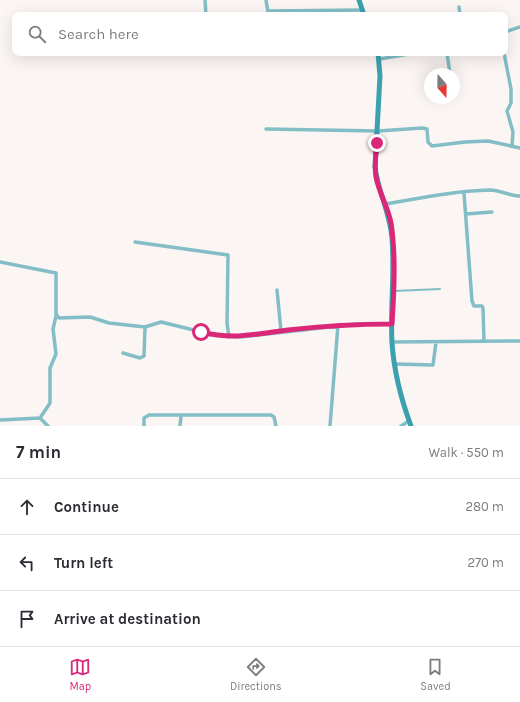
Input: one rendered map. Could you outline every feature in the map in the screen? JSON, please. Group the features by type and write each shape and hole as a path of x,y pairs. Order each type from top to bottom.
{"street":[{"path":"205,0 206,12"},
{"path":"266,0 266,12"},
{"path":"359,0 363,12"},
{"path":"459,7 460,12"},
{"path":"508,31 520,27"},
{"path":"379,56 378,131 375,167 376,178 386,204 392,240 394,291 392,342 400,395 410,424 401,426"},
{"path":"447,56 449,68"},
{"path":"505,56 511,88 512,101 507,111 513,132 512,146"},
{"path":"266,129 378,131 425,128 428,142 432,146 488,141 520,148"},
{"path":"386,204 430,196 496,190 520,196"},
{"path":"464,193 472,301 474,306 482,306 483,308 484,341"},
{"path":"466,214 492,212"},
{"path":"135,242 228,255 230,262 227,323 229,337"},
{"path":"0,262 56,273 56,316 54,329 56,354 50,368 50,403 40,418"},
{"path":"277,290 281,331"},
{"path":"56,316 59,318 90,317 109,323 145,327 164,322 214,335 229,337 241,337 338,325 392,324"},
{"path":"330,426 338,325"},
{"path":"123,353 140,358 144,356 145,327"},
{"path":"392,342 520,341"},
{"path":"395,364 433,365 436,342"},
{"path":"144,426 144,418 149,415 271,415 274,417 276,426"},
{"path":"180,426 181,416"},
{"path":"0,420 40,418 48,426"}],"lane":[{"path":"394,291 440,289"}],"route":[{"path":"201,332 229,337 241,337 286,330 347,324 392,324 394,291 391,224 386,204 376,178 375,167 377,143"}]}
